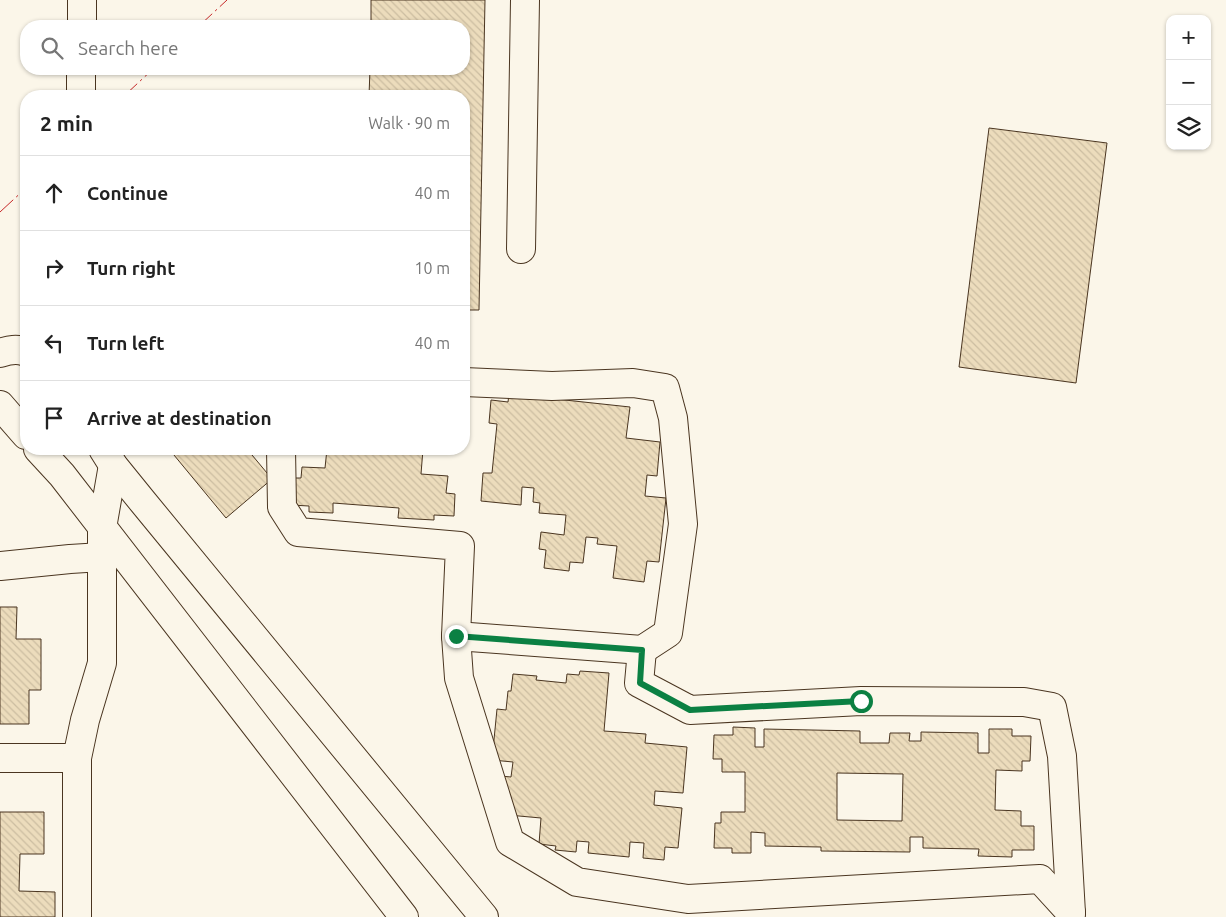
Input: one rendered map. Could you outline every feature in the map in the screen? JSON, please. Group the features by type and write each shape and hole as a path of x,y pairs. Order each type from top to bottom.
{"street":[{"path":"82,0 82,20"},
{"path":"521,249 525,0"},
{"path":"81,75 81,90"},
{"path":"0,353 20,350"},
{"path":"456,636 642,650 668,633 683,524 673,418 665,388 633,383 552,386 470,382"},
{"path":"0,405 20,428"},
{"path":"43,455 62,476 404,917"},
{"path":"281,455 282,508 298,532 460,546 456,636 459,678 510,842 576,882 688,899 1040,879 1070,915"},
{"path":"77,917 77,758 85,720 102,663 102,528 108,457"},
{"path":"108,457 484,917"},
{"path":"0,566 102,557"},
{"path":"642,650 640,683 690,710 861,701 1024,702 1052,707 1062,756 1070,915"},
{"path":"0,758 77,758"}],"building":[{"path":"371,0 485,0 479,310 470,310 470,90 369,90 370,75 470,75 470,20 371,20"},
{"path":"989,128 1107,143 1076,383 959,367"},
{"path":"509,394 630,407 626,438 660,442 657,476 647,475 645,496 666,498 659,562 647,561 644,582 613,578 617,546 597,544 598,538 586,537 583,563 570,562 569,571 544,568 546,550 539,549 541,532 564,535 566,515 539,513 540,503 533,502 534,488 522,487 521,505 481,501 483,473 492,473 497,424 489,423 491,400 508,402"},
{"path":"174,455 252,455 272,479 226,518"},
{"path":"326,455 423,455 421,474 448,476 446,493 455,494 454,516 434,515 434,520 398,518 399,508 333,503 333,513 309,512 309,506 291,505 293,478 301,478 302,467 325,468"},
{"path":"0,607 17,607 16,639 41,639 41,690 29,690 29,724 0,724"},
{"path":"580,671 609,673 604,731 646,734 645,743 687,747 683,793 655,791 654,805 682,808 678,848 665,847 664,860 643,858 644,843 630,842 629,857 588,853 589,842 577,841 576,852 555,850 556,846 539,844 541,818 508,815 501,776 511,777 513,762 492,760 497,709 506,710 508,691 511,691 513,674 537,676 536,680 566,683 567,674 579,675"},
{"path":"733,727 755,728 755,747 764,747 764,729 860,731 860,743 889,743 890,733 910,733 909,741 921,741 921,732 978,733 978,753 989,753 989,729 1012,729 1012,736 1031,736 1030,761 1022,761 1022,771 996,770 995,810 1021,811 1021,826 1034,826 1034,850 1012,850 1012,857 978,856 979,849 923,848 923,837 910,837 910,852 821,851 821,847 765,846 765,833 751,832 751,853 732,853 732,848 714,848 715,823 721,823 721,812 745,812 745,772 722,772 722,759 713,759 714,735 733,735","holes":["837,773 903,774 902,821 837,820"]},
{"path":"0,812 44,812 44,854 20,854 19,891 55,892 55,917 0,917"}],"power":[{"path":"205,20 227,0"},
{"path":"130,90 147,75"},
{"path":"0,212 20,194"}],"route":[{"path":"456,636 642,650 640,683 690,710 861,701"}]}
